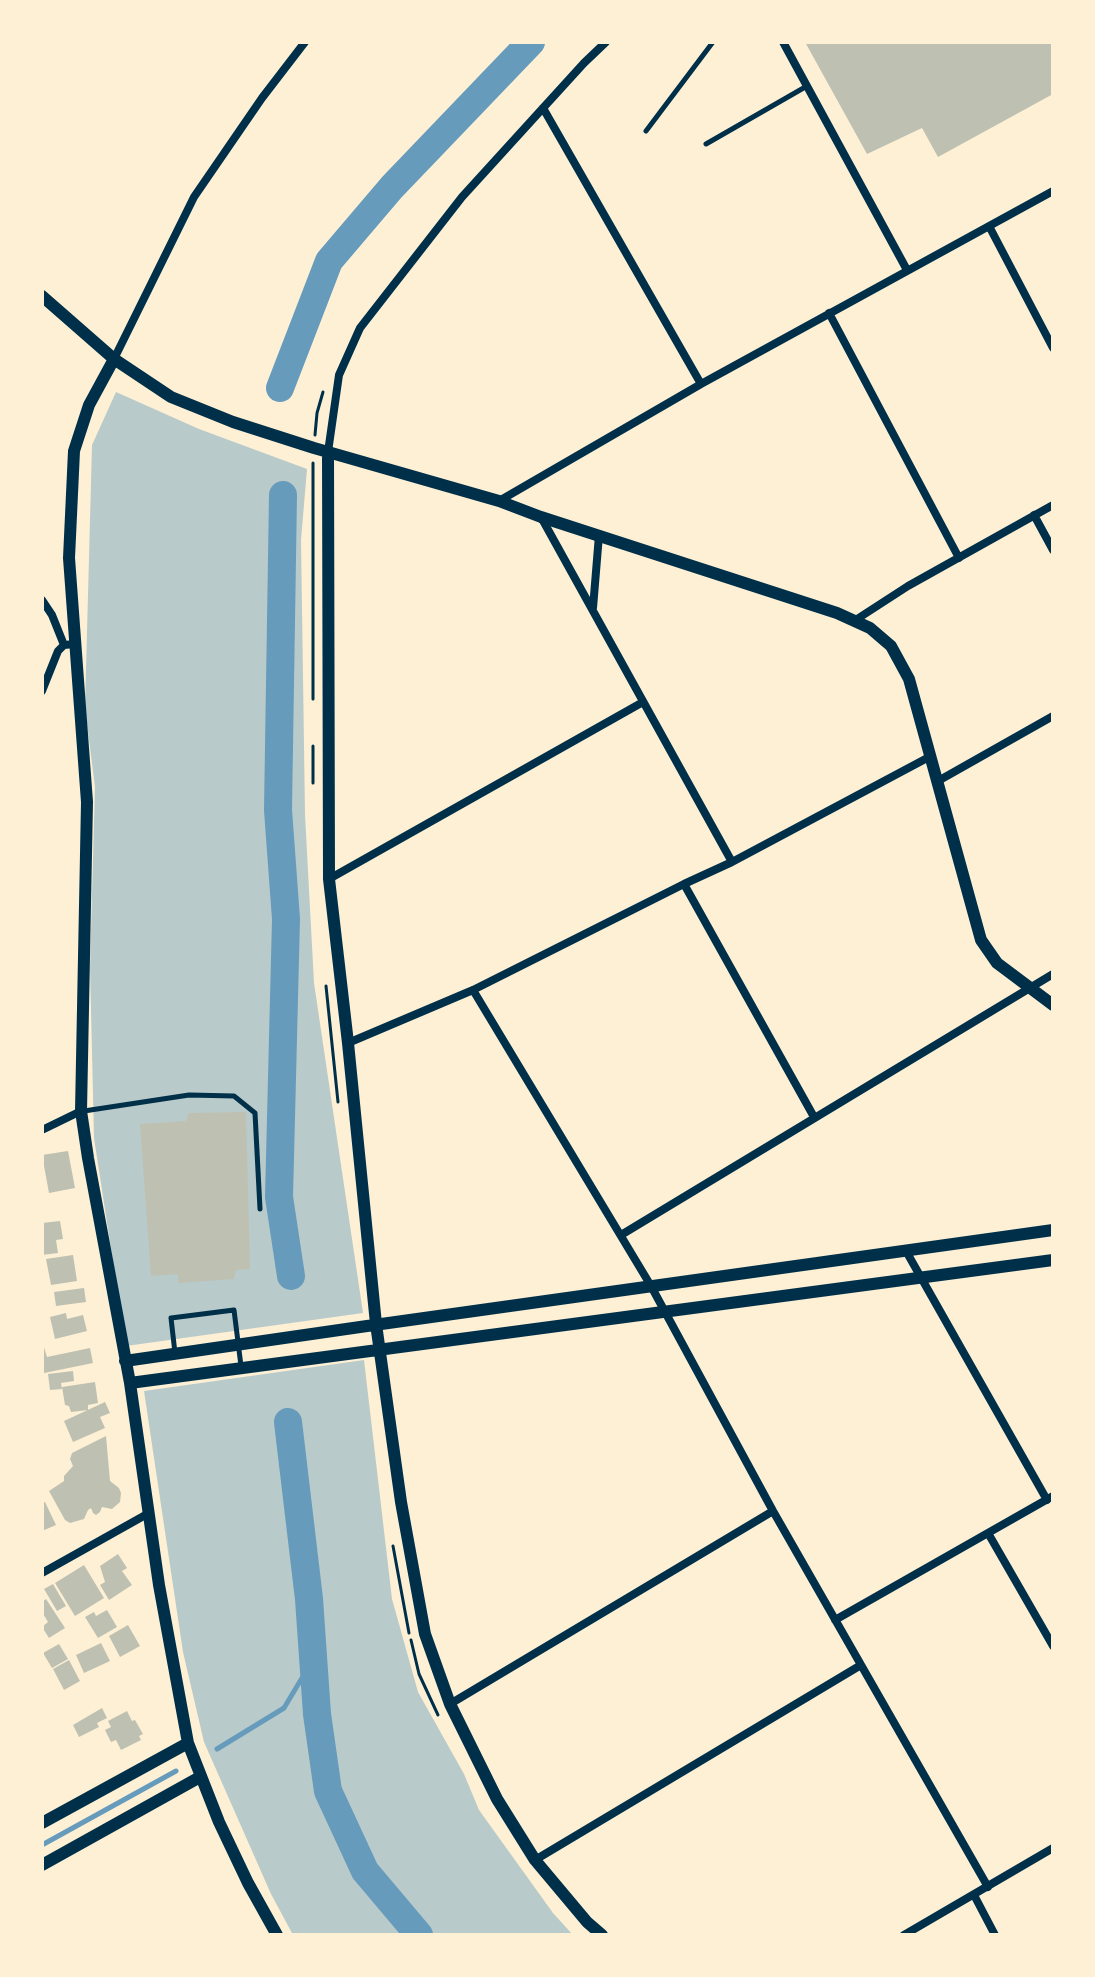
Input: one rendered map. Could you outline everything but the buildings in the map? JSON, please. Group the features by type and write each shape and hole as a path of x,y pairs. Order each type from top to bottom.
{"street":[{"path":"277,1935 248,1883 188,1743 159,1585 130,1383 88,1158 81,1111 87,802 70,645 69,558 74,451 89,405 194,197 305,42"},
{"path":"602,1935 587,1922 535,1860 497,1799 450,1704 425,1634 401,1502 376,1324 329,879 328,452 339,375 360,328 462,197 606,42"},
{"path":"783,42 907,270"},
{"path":"543,108 701,384"},
{"path":"499,501 701,384 1053,191"},
{"path":"989,226 1053,348"},
{"path":"42,296 114,359 171,397 233,422 499,501 837,613 870,628 891,646 909,679 981,940 997,963 1053,1005"},
{"path":"829,313 959,558"},
{"path":"854,621 908,586 1053,505"},
{"path":"1034,515 1053,550"},
{"path":"541,517 732,862"},
{"path":"593,609 599,535"},
{"path":"42,600 70,645"},
{"path":"42,691 58,651 70,645"},
{"path":"329,879 643,702"},
{"path":"938,781 1053,716"},
{"path":"348,1043 473,990 732,862 931,756"},
{"path":"684,884 814,1117"},
{"path":"621,1235 1053,974"},
{"path":"473,990 665,1310 773,1511 988,1887"},
{"path":"42,1130 81,1111"},
{"path":"125,1361 1053,1230"},
{"path":"835,1620 1050,1498 906,1251"},
{"path":"130,1383 1053,1260"},
{"path":"450,1704 773,1511"},
{"path":"42,1573 149,1513"},
{"path":"988,1533 1053,1646"},
{"path":"535,1860 861,1665"},
{"path":"42,1823 188,1743"},
{"path":"42,1865 200,1777"},
{"path":"904,1935 1053,1848"},
{"path":"974,1895 995,1935"}],"lane":[{"path":"646,131 713,42"},
{"path":"706,144 807,85"},
{"path":"81,1111 189,1095 234,1096 255,1113 260,1209"},
{"path":"175,1354 171,1318 234,1310 241,1369"}],"path":[{"path":"314,710 311,473 317,413 324,389"},
{"path":"314,737 314,792"},
{"path":"326,986 339,1103"},
{"path":"393,1543 419,1674 443,1723"}],"shaded area":[{"path":"116,392 199,429 307,469 301,540 305,815 314,983 363,1313 126,1346 94,1138 90,967 95,787 85,708 92,445"},
{"path":"364,1360 392,1599 418,1692 464,1774 479,1810 553,1913 573,1935 293,1935 271,1894 204,1742 183,1652 144,1391"}],"waterway":[{"path":"280,388 329,261 392,187 531,42"},
{"path":"283,495 278,810 286,919 279,1197 291,1276"},
{"path":"288,1422 309,1599 317,1714 328,1791 365,1871 419,1935"},
{"path":"217,1749 284,1708 314,1658"},
{"path":"42,1845 176,1771"}]}
